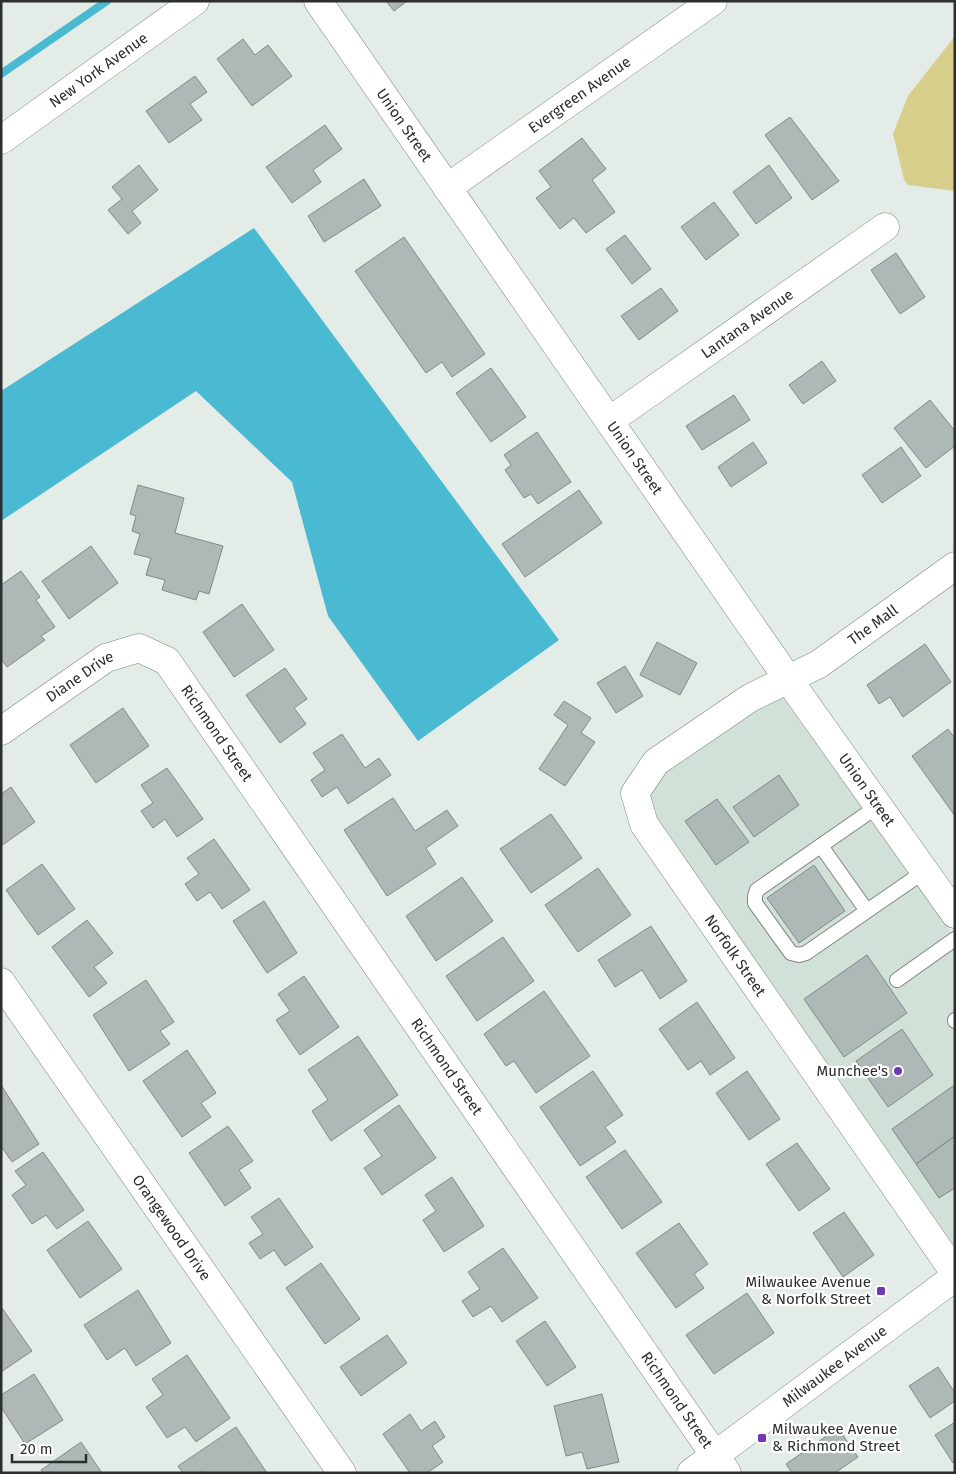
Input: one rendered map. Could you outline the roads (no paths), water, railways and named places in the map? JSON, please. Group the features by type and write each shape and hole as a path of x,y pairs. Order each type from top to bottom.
{"street":[{"name":"New York Avenue","path":"1,140 195,1"},
{"name":"Union Street","path":"318,1 788,678 955,914"},
{"name":"Evergreen Avenue","path":"447,188 713,1"},
{"name":"Lantana Avenue","path":"609,421 885,227"},
{"name":"The Mall","path":"788,678 819,664 955,566"},
{"name":"Diane Drive","path":"1,731 106,658 139,648 167,661"},
{"name":"Richmond Street","path":"167,661 721,1464"},
{"name":"Norfolk Street","path":"788,678 750,698 656,762 634,793 644,824 955,1273"},
{"name":"Orangewood Drive","path":"1,982 342,1473"},
{"name":"Milwaukee Avenue","path":"691,1473 721,1464 955,1277"}],"lane":[{"path":"878,806 757,890 755,902 791,953 799,955 806,953 925,871"},
{"path":"821,846 867,911"},
{"path":"897,980 955,939"}],"water":[{"path":"254,228 559,640 418,741 328,616 292,482 196,391 1,521 1,391"}],"waterway":[{"path":"1,74 107,1"}],"place":[{"name":"Munchee's","path":"898,1071"},
{"name":"Milwaukee Avenue & Norfolk Street","path":"881,1291"},
{"name":"Milwaukee Avenue & Richmond Street","path":"762,1438"}]}
